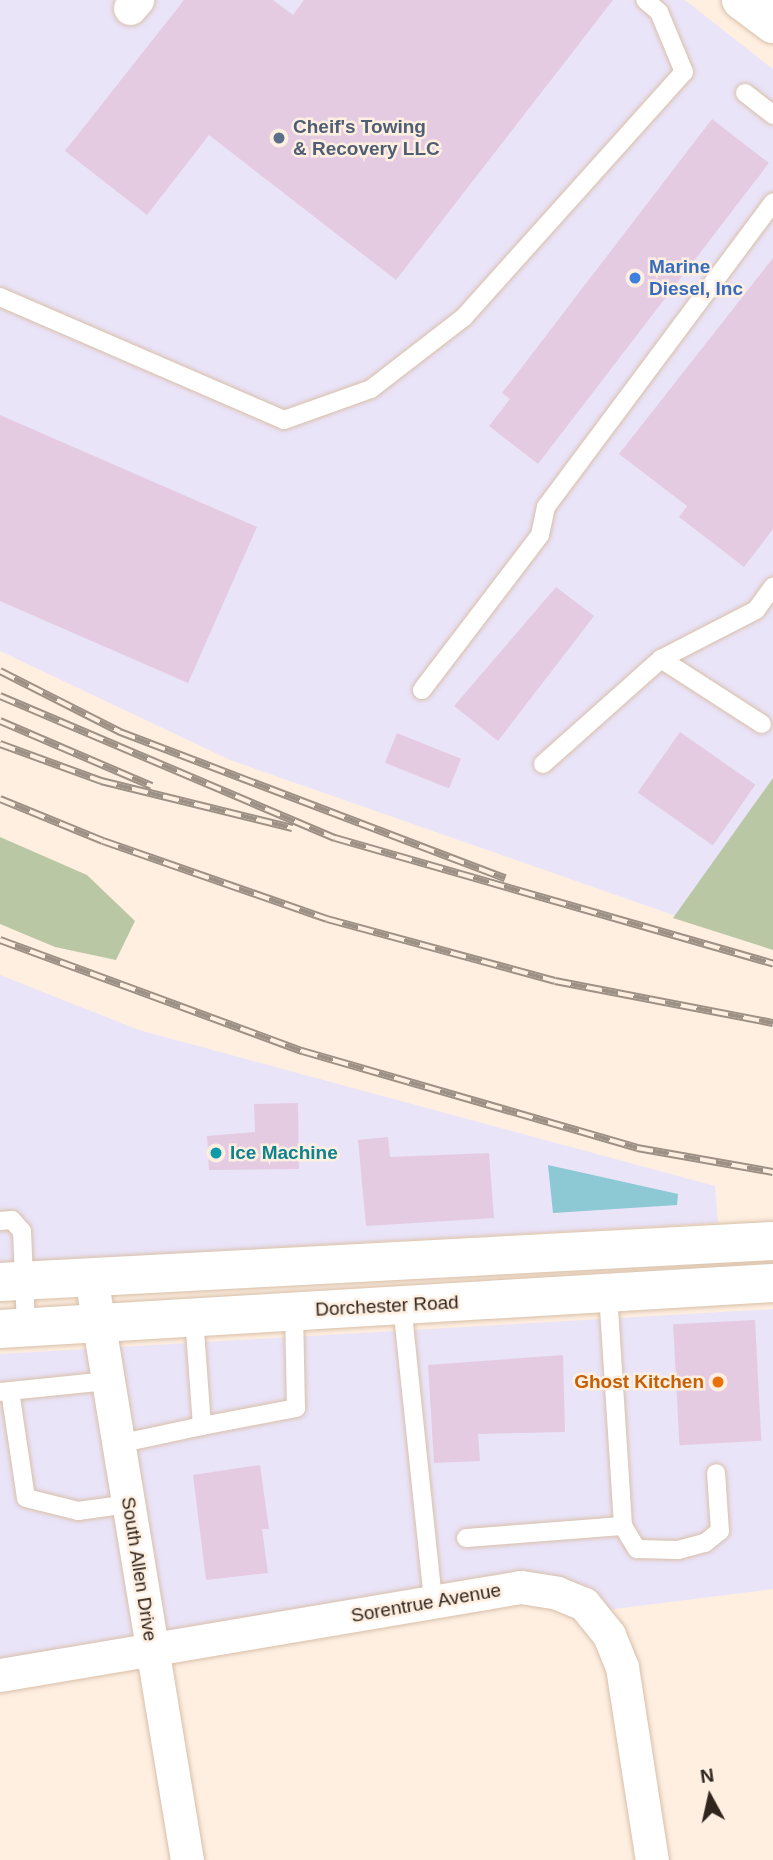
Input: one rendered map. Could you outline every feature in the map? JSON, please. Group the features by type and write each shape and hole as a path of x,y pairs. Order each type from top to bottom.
{"main road":[{"path":"741,0 773,24"},
{"path":"12,1282 773,1241"},
{"name":"Dorchester Road","path":"13,1328 773,1283"}],"street":[{"name":"South Allen Drive","path":"90,1277 187,1860"},
{"name":"Sorentrue Avenue","path":"0,1675 521,1587 584,1604 610,1635 622,1667 652,1860"}],"lane":[{"path":"0,297 284,420 371,389 464,317 684,72 664,6 645,0"},
{"path":"746,93 773,115"},
{"path":"422,690 540,535 546,507 773,202"},
{"path":"543,764 661,659 756,610 773,587"},
{"path":"661,659 761,724"},
{"path":"0,1221 12,1220 22,1231 12,1282 13,1328"},
{"path":"608,1293 623,1526 637,1549 678,1550 705,1543 720,1531 716,1473"},
{"path":"402,1305 433,1602"},
{"path":"118,1444 296,1408 294,1311"},
{"path":"194,1318 202,1426"},
{"path":"108,1381 5,1391 26,1498 78,1511 128,1504"},
{"path":"466,1538 623,1526"}],"shaded area":[{"path":"0,0 685,0 773,69 773,950 230,760 0,651"},
{"path":"0,975 139,1030 715,1186 718,1223 0,1263"},
{"path":"773,1309 773,1589 590,1612 557,1593 0,1675 0,1354"}],"green space":[{"path":"773,778 773,950 673,918"},
{"path":"0,837 87,875 135,921 116,960 55,947 0,924"}],"water":[{"path":"548,1165 678,1194 677,1205 553,1213"}],"building":[{"path":"184,0 273,0 293,15 304,0 613,0 396,280 209,135 147,215 65,151"},
{"name":"Marine Diesel, Inc","path":"712,119 769,163 538,464 489,426 510,399 502,393"},
{"path":"773,258 773,529 744,567 679,517 687,506 619,454"},
{"path":"0,415 257,527 188,683 0,601"},
{"path":"556,587 594,616 498,741 454,706"},
{"path":"680,732 755,785 713,845 638,793"},
{"path":"397,733 461,759 449,789 385,763"},
{"path":"298,1103 299,1169 209,1170 207,1136 255,1132 254,1104"},
{"path":"388,1137 390,1157 489,1153 494,1218 366,1226 358,1140"},
{"name":"Ghost Kitchen","path":"755,1320 761,1441 679,1445 673,1324"},
{"path":"563,1355 565,1432 478,1434 480,1461 434,1463 428,1365"},
{"path":"260,1465 269,1529 262,1529 268,1573 206,1580 193,1475"}],"railway":[{"path":"0,671 120,732 505,878"},
{"path":"0,696 335,838 773,964"},
{"path":"0,721 152,786"},
{"path":"0,744 101,781 292,828"},
{"path":"0,799 103,841 327,919 555,981 773,1023"},
{"path":"0,940 302,1051 637,1148 773,1172"}],"place":[{"name":"Cheif's Towing & Recovery LLC","path":"279,138"},
{"name":"Marine Diesel, Inc","path":"635,278"},
{"name":"Ice Machine","path":"216,1153"},
{"name":"Ghost Kitchen","path":"718,1382"}]}
